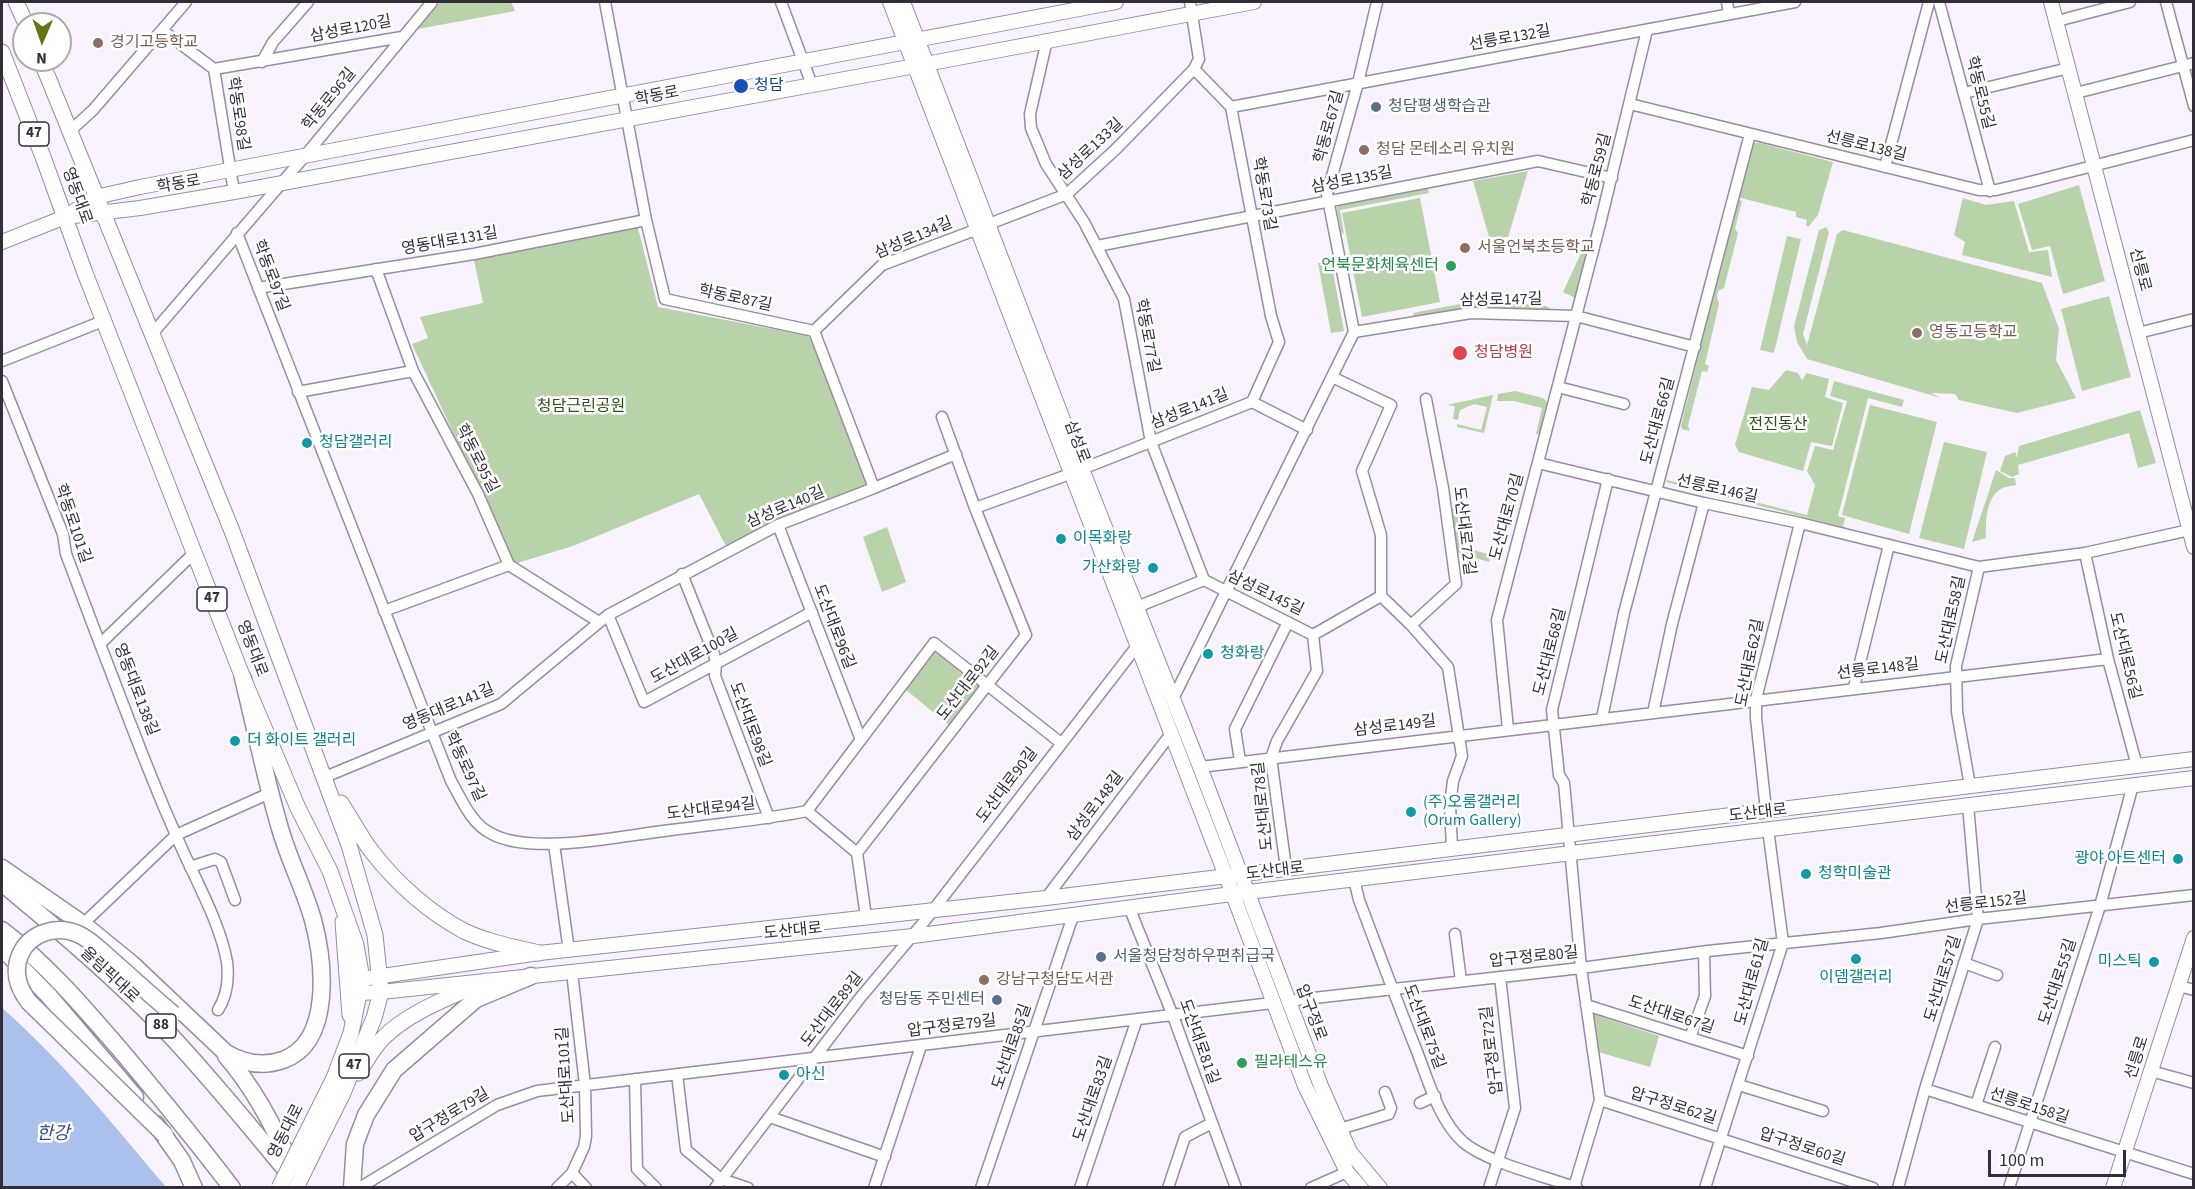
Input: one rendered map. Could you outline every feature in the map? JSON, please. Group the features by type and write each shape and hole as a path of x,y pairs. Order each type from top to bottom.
{"highway":[{"path":"213,1042 236,1059 250,1063 279,1061 292,1056 302,1048 318,1022 321,953 313,918 281,833 243,678"},
{"path":"2,868 83,924 132,964 213,1042 247,1082 279,1136 298,1187"},
{"name":"올림픽대로","path":"2,883 70,940 170,1034 210,1079 298,1187"},
{"path":"2,930 33,955 74,996 184,1126 232,1188"},
{"path":"165,1135 29,1002 21,990 17,978 19,956 28,943 41,934 55,930 72,932 81,935 97,947 225,1064 256,1099"},
{"path":"2,948 72,1022 165,1135 182,1161 194,1188"},
{"path":"352,1188 355,1144 366,1115 394,1070 476,999 531,976"}],"main road":[{"name":"삼성로","path":"890,2 911,41 983,227 1076,471 1170,735 1226,876 1239,893"},
{"name":"삼성로","path":"903,2 911,41"},
{"name":"학동로","path":"2,242 65,217 96,197 1116,2"},
{"name":"학동로","path":"65,217 234,192 920,65 1191,8 1254,2"},
{"name":"선릉로","path":"2051,2 2191,529 2193,547"},
{"name":"영동대로","path":"2,52 103,321 243,678 298,808 330,870 356,945 361,986 351,1033 306,1150 298,1187"},
{"name":"영동대로","path":"46,72 232,531 326,779 359,875 375,935 381,992 374,1018 342,1095 279,1188"},
{"name":"삼성로","path":"1076,471 1137,608 1240,873"},
{"name":"도산대로","path":"361,986 380,976 539,953 1046,898 2193,759"},
{"name":"도산대로","path":"361,986 381,992 913,936 1239,893 2193,778"},
{"path":"326,779 373,853 438,915 465,931 492,942 539,953"},
{"name":"압구정로","path":"1240,873 1239,893 1272,1003 1305,1086 1347,1172 1360,1188"},
{"name":"압구정로","path":"1239,893 1350,1152 1380,1188"},
{"path":"340,898 348,972 351,1033"},
{"name":"선릉로","path":"2113,1188 2193,938"},
{"path":"342,1095 381,1040 397,1026 434,1004 486,981"}],"street":[{"path":"70,131 93,110 186,2"},
{"path":"262,62 273,42 308,2"},
{"name":"삼성로120길","path":"214,69 402,37 432,2"},
{"name":"학동로87길","path":"605,2 646,220 665,299 814,331"},
{"path":"781,2 812,85"},
{"name":"학동로67길","path":"1354,332 1328,194 1377,2"},
{"path":"1727,2 1729,14"},
{"name":"선릉로132길","path":"1231,106 1795,2"},
{"path":"1886,167 1929,2"},
{"name":"학동로55길","path":"1939,2 1990,191"},
{"path":"2057,21 2130,2"},
{"path":"2166,2 2188,64 2193,106"},
{"path":"1191,8 1199,60 1194,69 1231,106"},
{"name":"학동로98길","path":"162,30 214,69 234,192"},
{"name":"학동로59길","path":"1576,316 1647,30"},
{"name":"학동로96길","path":"280,183 402,37"},
{"name":"학동로77길","path":"1047,40 1030,114 1031,128 1046,164 1067,194 1124,299 1151,442 1204,580"},
{"path":"2076,93 2188,64"},
{"path":"1964,93 2069,68"},
{"name":"삼성로133길","path":"983,227 1067,194 1116,149 1194,69"},
{"name":"선릉로138길","path":"1630,104 1990,191 2193,140"},
{"name":"학동로73길","path":"1231,106 1278,342 1252,402"},
{"name":"도산대로66길","path":"1602,718 1624,614 1655,491 1750,134"},
{"name":"삼성로135길","path":"1097,246 1538,161 1611,178"},
{"name":"학동로97길","path":"280,183 237,233 451,781 473,820 490,834 511,842 554,844"},
{"name":"영동대로131길","path":"258,288 474,254 646,220"},
{"name":"삼성로134길","path":"814,331 882,265 983,227"},
{"path":"152,334 237,233"},
{"name":"학동로95길","path":"376,269 412,371 478,494 509,565"},
{"name":"삼성로147길","path":"1354,332 1472,313 1576,316 1695,347"},
{"name":"도산대로70길","path":"1508,729 1497,620 1576,316"},
{"path":"2138,333 2193,319"},
{"path":"2,361 103,321"},
{"path":"814,331 874,488"},
{"path":"1173,699 1354,332"},
{"path":"298,392 412,371"},
{"path":"1332,377 1391,405 1362,471 1382,535 1381,596 1411,625 1448,668 1462,756 1453,781 1450,805 1452,848"},
{"name":"학동로101길","path":"2,381 63,534 66,554 100,644"},
{"path":"1558,387 1624,404"},
{"name":"도산대로72길","path":"1411,625 1456,584 1443,488 1426,399"},
{"name":"삼성로141길","path":"975,508 1252,402 1306,430"},
{"path":"942,417 956,454"},
{"name":"삼성로140길","path":"604,618 682,574 778,525 956,454"},
{"name":"도산대로92길","path":"856,853 1026,635 956,454"},
{"name":"선릉로146길","path":"1538,463 1979,567 2085,553 2191,529"},
{"name":"도산대로68길","path":"1568,834 1564,783 1559,775 1552,710 1608,479"},
{"path":"1653,713 1675,614 1704,503"},
{"name":"도산대로62길","path":"1766,810 1756,699 1800,523"},
{"name":"도산대로96길","path":"778,525 861,740"},
{"path":"1854,687 1889,545"},
{"name":"영동대로138길","path":"195,553 100,644 176,835 203,894 226,961 227,989 218,1010"},
{"name":"도산대로56길","path":"2085,553 2108,659 2137,766"},
{"path":"384,611 509,565 604,618"},
{"name":"도산대로58길","path":"1970,786 1957,712 1956,675 1958,656 1979,567"},
{"name":"도산대로98길","path":"682,574 704,626 716,663 715,676 769,818"},
{"name":"삼성로145길","path":"1137,608 1204,580 1313,635"},
{"path":"1313,635 1381,596"},
{"name":"도산대로100길","path":"604,618 644,702 812,612"},
{"name":"영동대로141길","path":"326,779 432,731 501,704 604,618"},
{"path":"1240,761 1235,729 1288,622"},
{"name":"도산대로78길","path":"1286,868 1271,758 1277,741 1317,671 1313,635"},
{"name":"도산대로90길","path":"861,740 934,643 1061,743 923,923"},
{"path":"1061,743 1137,646"},
{"name":"선릉로148길","path":"1554,725 1854,687 2108,659"},
{"name":"삼성로149길","path":"1200,766 1458,734 1554,725"},
{"name":"삼성로148길","path":"1046,898 1170,735"},
{"path":"861,740 807,811 856,853 866,917"},
{"name":"도산대로55길","path":"2009,1188 2100,906 2133,785"},
{"path":"83,924 176,835 270,793"},
{"name":"도산대로57길","path":"1925,1089 1978,919 1968,805"},
{"name":"도산대로94길","path":"554,844 769,818 807,811"},
{"name":"도산대로61길","path":"1721,1138 1783,943 1768,829"},
{"path":"1568,834 1581,968 1600,1100 1575,1187"},
{"path":"554,844 569,951"},
{"path":"190,867 215,859 221,862 235,900"},
{"name":"도산대로75길","path":"1354,879 1359,900 1392,989 1440,1110 1463,1142 1499,1161 1575,1187"},
{"name":"선릉로152길","path":"1783,943 2193,895"},
{"name":"도산대로81길","path":"1129,907 1173,1016 1236,1188"},
{"name":"도산대로85길","path":"981,1188 1073,916"},
{"name":"도산대로89길","path":"718,1183 860,998 923,923"},
{"path":"1455,934 1461,981"},
{"name":"압구정로80길","path":"1287,1001 1783,943"},
{"path":"1690,1038 1704,996 1704,952"},
{"path":"1964,963 1997,975"},
{"name":"도산대로101길","path":"557,1188 572,1173 584,1147 586,1136 585,1085 572,972"},
{"name":"압구정로72길","path":"1489,1188 1515,1108 1500,977"},
{"path":"2179,986 2193,990"},
{"name":"압구정로79길","path":"359,1188 497,1104 537,1091 1272,1003"},
{"name":"도산대로67길","path":"1586,1005 1748,1056"},
{"name":"도산대로83길","path":"1080,1188 1137,1019"},
{"path":"874,1188 921,1046"},
{"path":"1976,1106 1995,1047"},
{"path":"2151,1071 2193,1083"},
{"path":"677,1074 686,1150 718,1183 748,1188"},
{"path":"635,1079 637,1169 656,1188"},
{"path":"1739,1084 1823,1111"},
{"path":"1898,1188 1925,1089"},
{"name":"선릉로158길","path":"1925,1089 2193,1174"},
{"path":"1340,1129 1389,1114 1391,1108 1385,1092"},
{"path":"1420,1103 1435,1096"},
{"name":"압구정로62길","path":"1600,1100 1721,1138 1705,1188"},
{"path":"770,1117 885,1156"},
{"path":"1168,1188 1185,1137 1212,1123"},
{"name":"압구정로60길","path":"1721,1138 1874,1188"},
{"path":"1311,1188 1347,1172"},
{"path":"572,1173 586,1188"}],"green space":[{"path":"440,2 511,2 515,11 418,29"},
{"path":"1755,143 1833,162 1818,215 1809,226 1806,226 1807,220 1796,217 1796,212 1737,197 1749,147"},
{"path":"1528,171 1508,237 1489,237 1473,181"},
{"path":"2079,185 2105,281 2063,294 2050,246 2032,250 2018,204"},
{"path":"1428,188 1429,193 1340,210 1344,234 1341,232 1337,209 1339,204"},
{"path":"1420,198 1440,302 1362,317 1342,213"},
{"path":"1963,198 1986,205 2014,201 2029,252 2048,250 2052,277 1962,255 1965,242 1954,235"},
{"path":"1737,199 1742,201 1735,229 1738,233 1724,288 1718,291 1719,304 1705,364 1709,366 1707,372 1702,371 1688,426 1690,431 1682,429 1681,426"},
{"name":"청담근린공원","path":"637,224 658,307 805,335 816,342 868,481 863,487 784,516 726,546 699,494 573,546 514,564 412,344 428,338 420,317 483,303 473,255"},
{"path":"1826,227 1829,232 1803,334 1807,345 1837,234 1843,230 2042,283 2059,329 2056,360 2076,398 2017,413 1959,400 1955,394 1931,393 1941,398 1807,359 1797,342 1794,326 1819,230"},
{"path":"1787,236 1801,239 1774,353 1760,350"},
{"path":"1587,240 1589,242 1575,298 1563,292"},
{"path":"1331,261 1344,331 1331,333 1318,263"},
{"path":"2109,296 2131,377 2082,391 2061,309"},
{"path":"1480,300 1546,306 1554,311 1472,307 1414,317 1413,313"},
{"name":"전진동산","path":"1786,370 1798,373 1802,380 1807,373 1829,379 1825,397 1843,403 1832,446 1811,442 1803,471 1739,452 1735,445 1752,387 1769,390"},
{"path":"1834,381 1904,400 1902,407 1868,398 1838,516 1845,518 1843,527 1666,482 1667,480 1807,515 1815,485 1807,471 1815,446 1833,450 1847,401 1830,396"},
{"path":"1515,391 1543,398 1547,402 1539,434 1536,434 1542,408 1514,401 1497,401 1498,394"},
{"path":"1493,395 1484,433 1457,427 1457,424 1481,430 1487,407 1474,404 1460,410 1458,420 1453,419 1455,406 1447,405"},
{"path":"1870,405 1937,422 1909,534 1842,515"},
{"path":"2140,410 2156,463 2138,468 2129,433 2018,465 2019,474 2012,477 2000,471 2005,456 2015,452 2017,457 2019,446"},
{"path":"1944,442 1987,452 1964,549 1919,538"},
{"path":"1996,470 2009,478 2015,478 2016,485 1998,491 1994,496 1987,513 1986,538 1972,542"},
{"path":"1451,508 1457,510 1460,536 1465,538 1463,547 1491,555 1489,562 1458,553"},
{"path":"887,527 906,582 882,592 863,537"},
{"path":"939,652 979,684 978,692 951,727 905,689 933,653"},
{"path":"1593,1014 1659,1036 1650,1067 1598,1052"}],"water":[{"name":"한강","path":"2,1008 67,1072 166,1187 2,1187"}],"place":[{"name":"경기고등학교","path":"98,43"},
{"name":"청담","path":"741,86"},
{"name":"청담평생학습관","path":"1376,107"},
{"name":"청담 몬테소리 유치원","path":"1364,150"},
{"name":"서울언북초등학교","path":"1465,248"},
{"name":"언북문화체육센터","path":"1451,266"},
{"name":"영동고등학교","path":"1917,333"},
{"name":"청담병원","path":"1460,353"},
{"name":"청담갤러리","path":"307,443"},
{"name":"이목화랑","path":"1061,539"},
{"name":"가산화랑","path":"1153,568"},
{"name":"청화랑","path":"1208,654"},
{"name":"더 화이트 갤러리","path":"235,741"},
{"name":"(주)오룸갤러리 (Orum Gallery)","path":"1411,812"},
{"name":"광야 아트센터","path":"2178,859"},
{"name":"청학미술관","path":"1806,874"},
{"name":"서울청담청하우편취급국","path":"1101,957"},
{"name":"이뎀갤러리","path":"1856,959"},
{"name":"미스틱","path":"2154,962"},
{"name":"강남구청담도서관","path":"984,980"},
{"name":"청담동 주민센터","path":"997,1000"},
{"name":"필라테스유","path":"1242,1063"},
{"name":"아신","path":"784,1075"}]}
